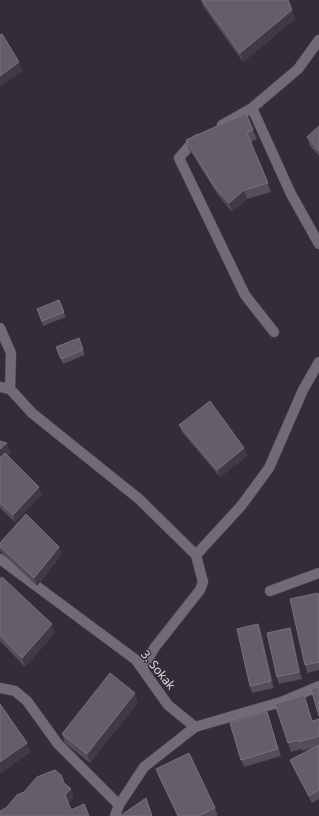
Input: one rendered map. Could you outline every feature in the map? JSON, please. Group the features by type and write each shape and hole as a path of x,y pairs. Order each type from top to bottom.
{"street":[{"path":"216,128 252,108 298,69 319,40"},
{"path":"252,108 291,194 319,244"},
{"path":"204,136 191,144 179,158 245,295 274,332"},
{"path":"0,328 11,353 5,388 32,413 139,499 196,555 203,582 200,590 155,647 142,668"},
{"path":"196,555 241,506 269,468 303,390 319,362"},
{"name":"3. Sokak","path":"0,559 136,660 168,704 195,727"},
{"path":"270,591 319,573"},
{"path":"115,816 119,805 144,767 195,727 281,702 319,686"},
{"path":"0,688 14,691 27,701 58,744 119,805"}],"building":[{"path":"202,0 288,0 292,10 240,53"},
{"path":"2,34 19,62 0,76 0,35"},
{"path":"246,113 253,130 247,133 268,183 244,190 229,203 214,186 186,140"},
{"path":"319,126 319,151 307,137"},
{"path":"59,300 64,312 42,321 37,309"},
{"path":"79,338 83,350 61,359 56,347"},
{"path":"210,401 244,448 217,470 179,425"},
{"path":"0,441 7,443 0,449"},
{"path":"5,453 39,487 13,515 0,503 0,458"},
{"path":"26,514 59,547 34,578 0,546 0,543"},
{"path":"2,577 52,624 22,658 0,635 0,579"},
{"path":"318,593 319,662 305,665 290,599"},
{"path":"258,624 271,681 250,686 237,629"},
{"path":"290,628 299,672 277,677 267,633"},
{"path":"110,673 135,693 87,754 62,734"},
{"path":"319,687 319,716 311,689"},
{"path":"304,695 312,721 319,719 319,736 298,742 298,740 288,743 275,704"},
{"path":"0,704 27,743 0,762"},
{"path":"267,712 278,749 241,760 230,723"},
{"path":"319,745 319,790 309,796 290,760"},
{"path":"189,753 215,808 198,816 178,816 156,769"},
{"path":"55,770 61,775 64,783 71,789 65,795 71,810 84,804 89,816 0,816 0,811 6,808 17,795 24,792 37,777"},
{"path":"146,798 152,816 120,816"}]}
